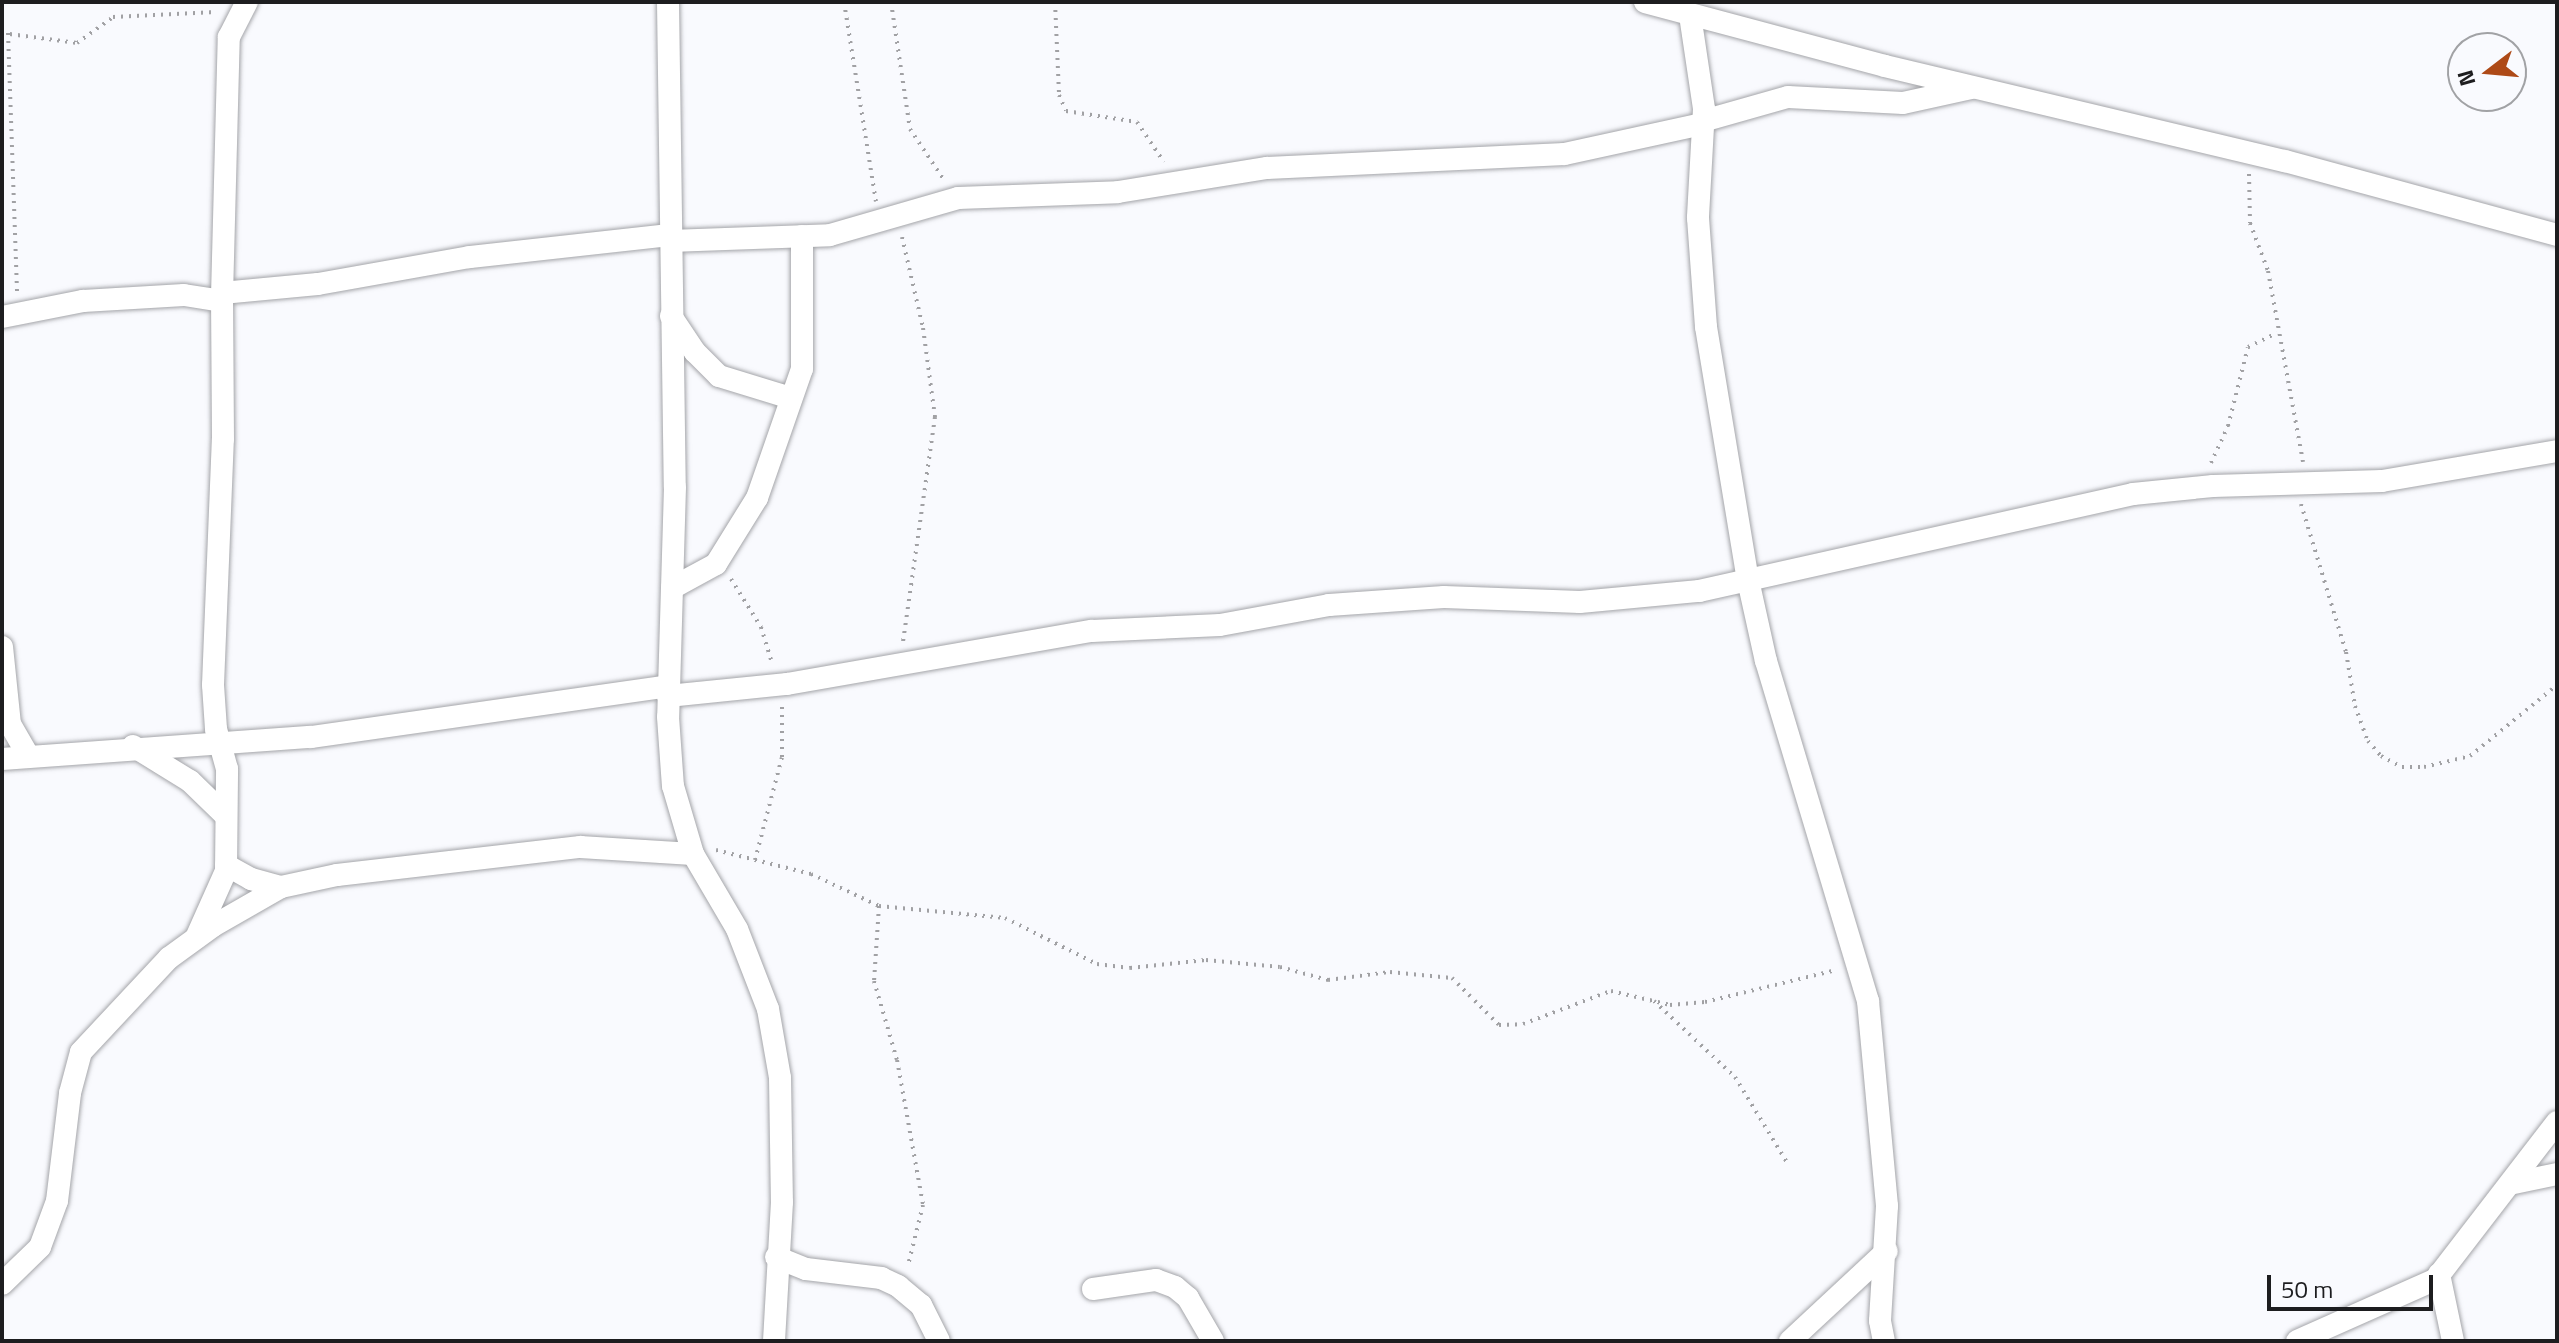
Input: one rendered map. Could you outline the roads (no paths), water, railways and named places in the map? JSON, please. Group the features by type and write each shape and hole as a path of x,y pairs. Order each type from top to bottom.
{"street":[{"path":"668,2 672,588 668,691 673,786 691,850 737,929 768,1009 780,1078 782,1202 776,1257 774,1341"},
{"path":"1645,2 1686,10 1974,87 2248,153 2557,235"},
{"path":"196,938 220,890 226,865 227,769 219,742 213,685 223,439 222,297 229,37 244,6"},
{"path":"1686,10 1703,123 1698,218 1706,327 1748,580 1766,661 1860,966 1873,1040 1887,1251 1880,1321 1884,1341"},
{"path":"11,314 83,301 184,295 222,297 318,284 470,257 670,238 802,236 890,220 958,198 1118,192 1267,168 1565,154 1703,123 1788,97 1912,103 1974,87"},
{"path":"672,588 714,567 757,498 802,369 802,236"},
{"path":"671,316 695,352 719,376 791,398"},
{"path":"2,759 133,746 311,737 668,691 778,685 1092,631 1220,625 1329,605 1444,597 1580,602 1699,591 2075,505 2199,487 2303,487 2382,481 2557,451"},
{"path":"2,647 10,724 28,755"},
{"path":"133,746 190,781 226,816"},
{"path":"2,1284 40,1247 57,1201 70,1093 81,1052 169,958 196,938 281,887 337,875 580,847 691,850"},
{"path":"226,865 251,879 281,887"},
{"path":"2297,1341 2439,1274 2514,1183 2557,1122"},
{"path":"2514,1183 2557,1174"},
{"path":"1790,1341 1887,1251"},
{"path":"776,1257 806,1269 881,1278 898,1286 921,1305 939,1341"},
{"path":"2439,1274 2453,1341"},
{"path":"1093,1289 1156,1280 1175,1287 1188,1298 1213,1341"}]}
